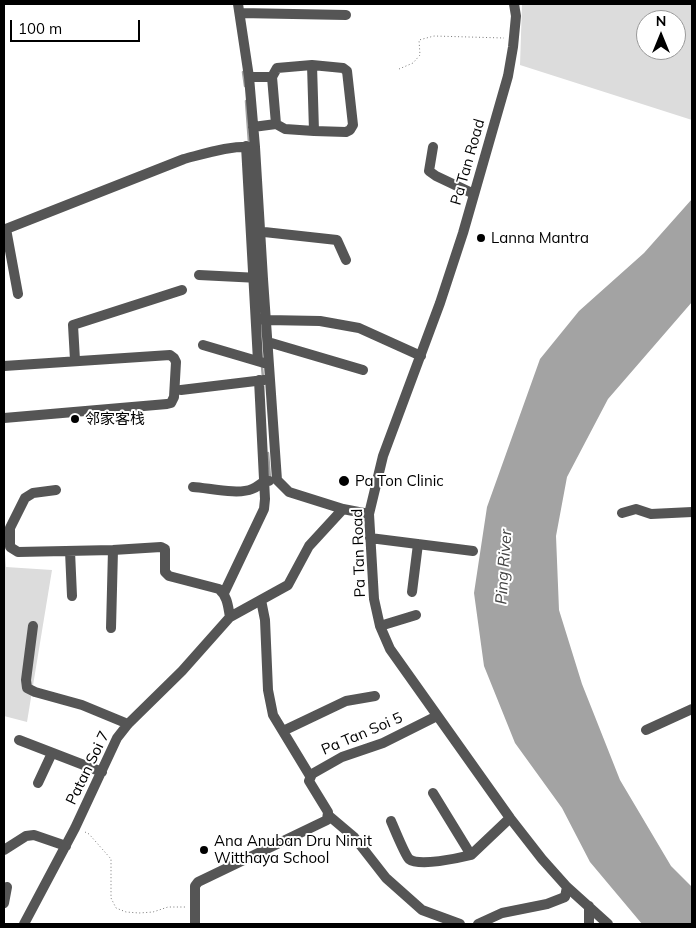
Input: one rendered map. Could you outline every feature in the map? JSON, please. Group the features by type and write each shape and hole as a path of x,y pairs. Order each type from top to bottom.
{"street":[{"name":"Pa Tan Road","path":"514,4 516,16 508,76 440,303 383,456 369,514 374,599 380,626 390,649 510,818 567,887 608,924"},
{"path":"258,361 256,317 258,278 251,146 252,127 249,77 239,8 346,15"},
{"path":"252,127 276,124 285,129 346,132 350,130 353,125 347,72 343,68 312,65 277,68 272,77 276,124"},
{"path":"312,65 314,131"},
{"path":"253,77 272,77"},
{"path":"18,294 6,229 184,160 210,152 251,146"},
{"path":"433,147 429,171 474,194"},
{"path":"256,231 337,240 346,260"},
{"path":"199,275 258,278"},
{"path":"258,278 267,320 278,480 289,492 343,509 369,514"},
{"path":"74,360 73,325 182,290"},
{"path":"256,317 267,320 320,321 359,328 421,356"},
{"path":"268,342 363,370"},
{"path":"203,345 269,364"},
{"path":"4,366 170,355 176,362 174,397 172,402 167,404 4,418"},
{"path":"224,593 264,509 259,380"},
{"path":"181,390 270,380"},
{"path":"261,418 273,417"},
{"path":"193,487 238,491 252,490 264,481 278,480"},
{"path":"56,490 33,493 25,498 10,528 10,546 18,552 113,550 161,546 165,549 165,572 169,576 219,589 224,593 230,617"},
{"name":"Patan Soi 7","path":"24,924 75,828 117,738 128,724 182,671 230,617 288,585 309,546 343,509"},
{"path":"622,513 636,509 651,514 692,512"},
{"path":"370,538 473,551"},
{"path":"412,592 418,544"},
{"path":"111,628 113,550"},
{"path":"70,551 72,596"},
{"path":"261,600 265,620 268,690 273,715 310,776 309,780 328,813 354,837 386,878 422,910 460,924"},
{"path":"380,626 416,615"},
{"path":"33,626 26,680 27,688 44,695 82,705 128,724"},
{"path":"283,731 346,701 375,696"},
{"path":"646,730 692,709"},
{"name":"Pa Tan Soi 5","path":"310,776 322,767 342,757 383,743 438,716"},
{"path":"19,740 102,772"},
{"path":"38,783 52,753"},
{"path":"433,793 471,855"},
{"path":"194,924 196,907 195,886 198,882 324,823 328,813"},
{"path":"391,821 408,859 416,862 456,859 471,855 510,818"},
{"path":"4,850 26,836 34,835 66,846"},
{"path":"4,903 7,887"},
{"path":"478,924 502,913 547,904 564,897 567,887"},
{"path":"589,906 590,924"}],"path":[{"path":"398,69 413,63 420,55 419,40 423,38 434,36 514,38"},
{"path":"75,828 89,834 111,859 110,898 116,908 126,912 139,913 153,912 168,907 196,907"}],"shaded area":[{"path":"522,4 692,4 692,120 520,65"},
{"path":"4,541 6,567 52,570 27,722 4,716"}],"water":[{"name":"Ping River","path":"692,199 692,302 608,399 567,477 556,536 559,610 582,684 620,780 671,866 692,887 692,924 642,924 590,862 562,808 515,743 484,666 474,593 487,507 540,359 579,311 644,253"}],"waterway":[{"path":"243,72 245,86"},
{"path":"246,101 249,143"},
{"path":"262,366 263,378"},
{"path":"268,453 270,478"}],"place":[{"name":"Lanna Mantra","path":"481,238"},
{"name":"邻家客栈","path":"75,419"},
{"name":"Pa Ton Clinic","path":"344,481"},
{"name":"Ana Anuban Dru Nimit Witthaya School","path":"204,850"}]}
